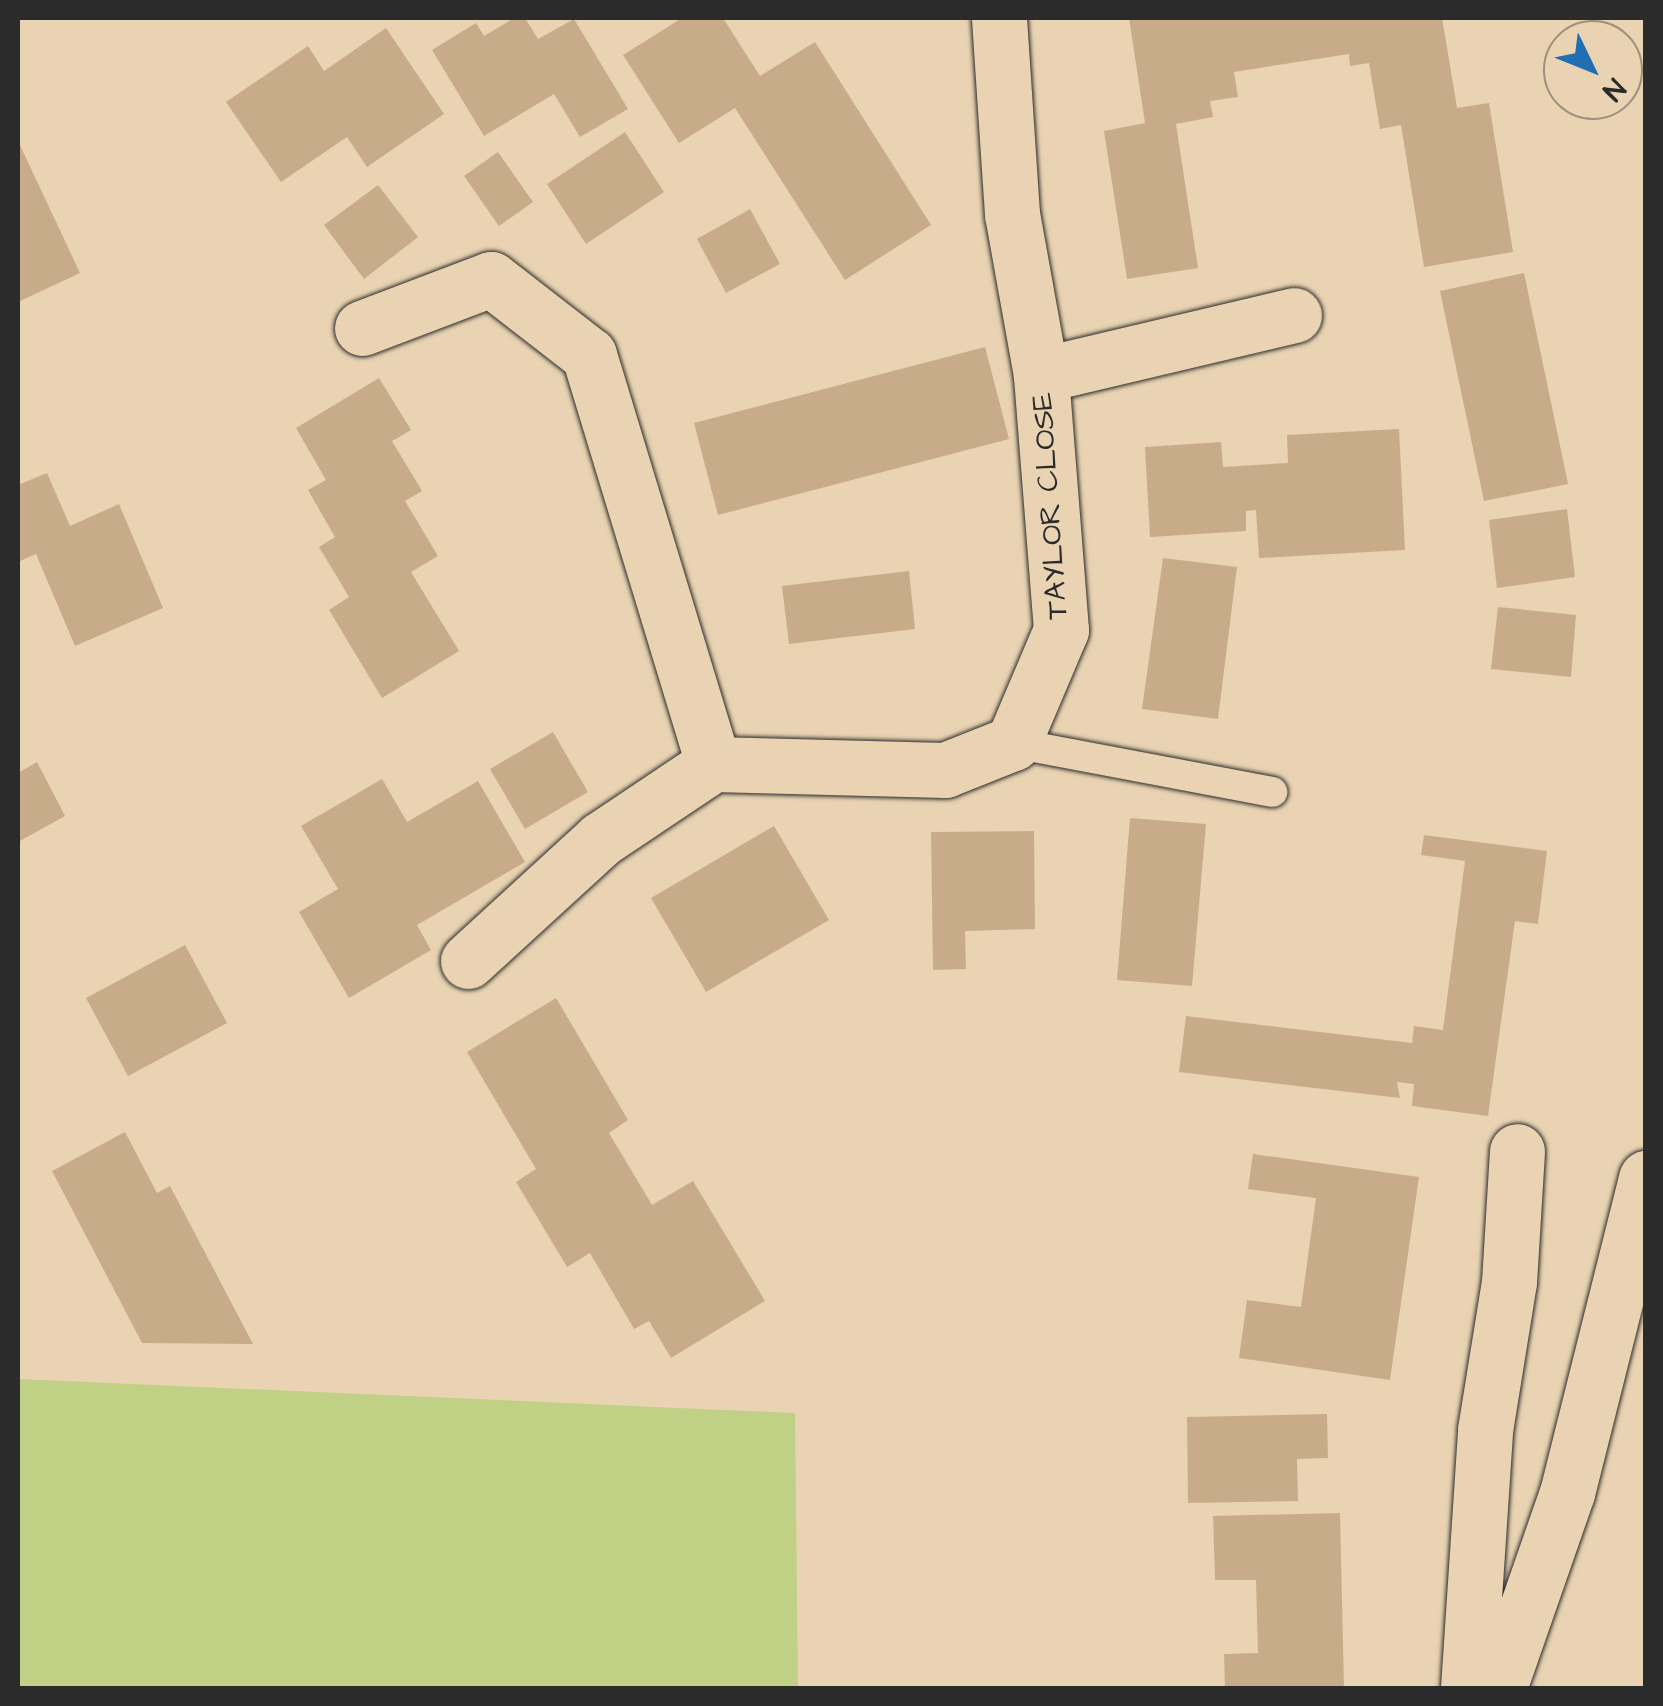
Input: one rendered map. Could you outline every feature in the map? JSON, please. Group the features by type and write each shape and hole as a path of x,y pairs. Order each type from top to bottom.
{"street":[{"name":"TAYLOR CLOSE","path":"999,18 1012,214 1041,375 1061,630 1013,743"},
{"path":"362,328 491,279 589,355 712,764"},
{"path":"1041,375 1294,315"},
{"path":"468,961 602,839 712,764 945,770 1013,743"},
{"path":"1468,1688 1486,1430 1509,1282 1517,1151"},
{"path":"1499,1688 1567,1493 1646,1178"}],"lane":[{"path":"1013,743 1272,792"}],"green space":[{"path":"18,1379 795,1413 798,1688 18,1688"}],"building":[{"path":"514,18 525,18 538,39 574,19 628,109 580,137 554,94 484,136 432,50 476,23 484,36"},
{"path":"682,18 723,18 760,76 815,42 931,225 845,280 735,108 679,143 623,55"},
{"path":"1129,18 1442,18 1457,108 1489,103 1513,252 1424,267 1401,125 1380,129 1369,63 1350,66 1349,54 1234,72 1238,97 1210,101 1213,117 1176,124 1198,268 1127,279 1104,131 1145,123"},
{"path":"386,28 444,114 367,167 347,137 281,182 226,102 308,46 324,71"},
{"path":"625,132 664,192 586,244 547,184"},
{"path":"18,141 80,273 18,302"},
{"path":"498,152 533,202 499,226 464,176"},
{"path":"378,185 418,237 364,279 324,225"},
{"path":"750,209 780,264 726,293 697,239"},
{"path":"1524,273 1568,484 1484,501 1440,291"},
{"path":"985,347 1009,439 718,515 694,423"},
{"path":"379,378 411,430 392,441 422,491 405,501 438,556 411,572 459,651 382,698 329,610 349,597 319,547 335,537 308,490 326,480 296,428"},
{"path":"1399,429 1405,550 1259,558 1256,510 1246,511 1246,531 1150,537 1145,447 1221,442 1223,467 1288,463 1287,435"},
{"path":"47,473 70,526 119,504 163,608 75,646 36,554 18,562 18,485"},
{"path":"1567,509 1575,577 1497,588 1489,520"},
{"path":"1163,558 1237,567 1218,719 1142,709"},
{"path":"909,571 915,629 789,644 782,586"},
{"path":"1498,607 1576,615 1571,677 1491,669"},
{"path":"553,732 588,792 525,829 490,769"},
{"path":"37,762 65,816 18,842 18,773"},
{"path":"382,779 407,822 478,781 525,862 417,925 431,950 349,998 299,912 338,889 301,826"},
{"path":"1130,818 1206,824 1192,986 1117,980"},
{"path":"774,826 829,920 706,992 651,898"},
{"path":"1034,831 1035,929 965,931 966,969 933,970 931,832"},
{"path":"1424,835 1547,851 1538,924 1515,921 1488,1116 1412,1106 1414,1084 1397,1082 1400,1098 1179,1072 1186,1016 1412,1043 1414,1026 1443,1030 1465,861 1421,855"},
{"path":"185,945 227,1023 128,1076 86,998"},
{"path":"556,998 628,1120 609,1133 652,1205 693,1181 765,1301 671,1358 649,1321 634,1329 590,1253 567,1267 516,1182 536,1169 467,1052"},
{"path":"125,1132 157,1193 170,1186 253,1344 142,1343 52,1171"},
{"path":"1253,1154 1419,1177 1390,1380 1239,1358 1247,1300 1301,1307 1316,1198 1248,1189"},
{"path":"1327,1414 1328,1458 1297,1459 1298,1501 1188,1503 1187,1417"},
{"path":"1340,1513 1344,1688 1225,1688 1224,1654 1258,1653 1256,1580 1215,1580 1213,1516"}]}
